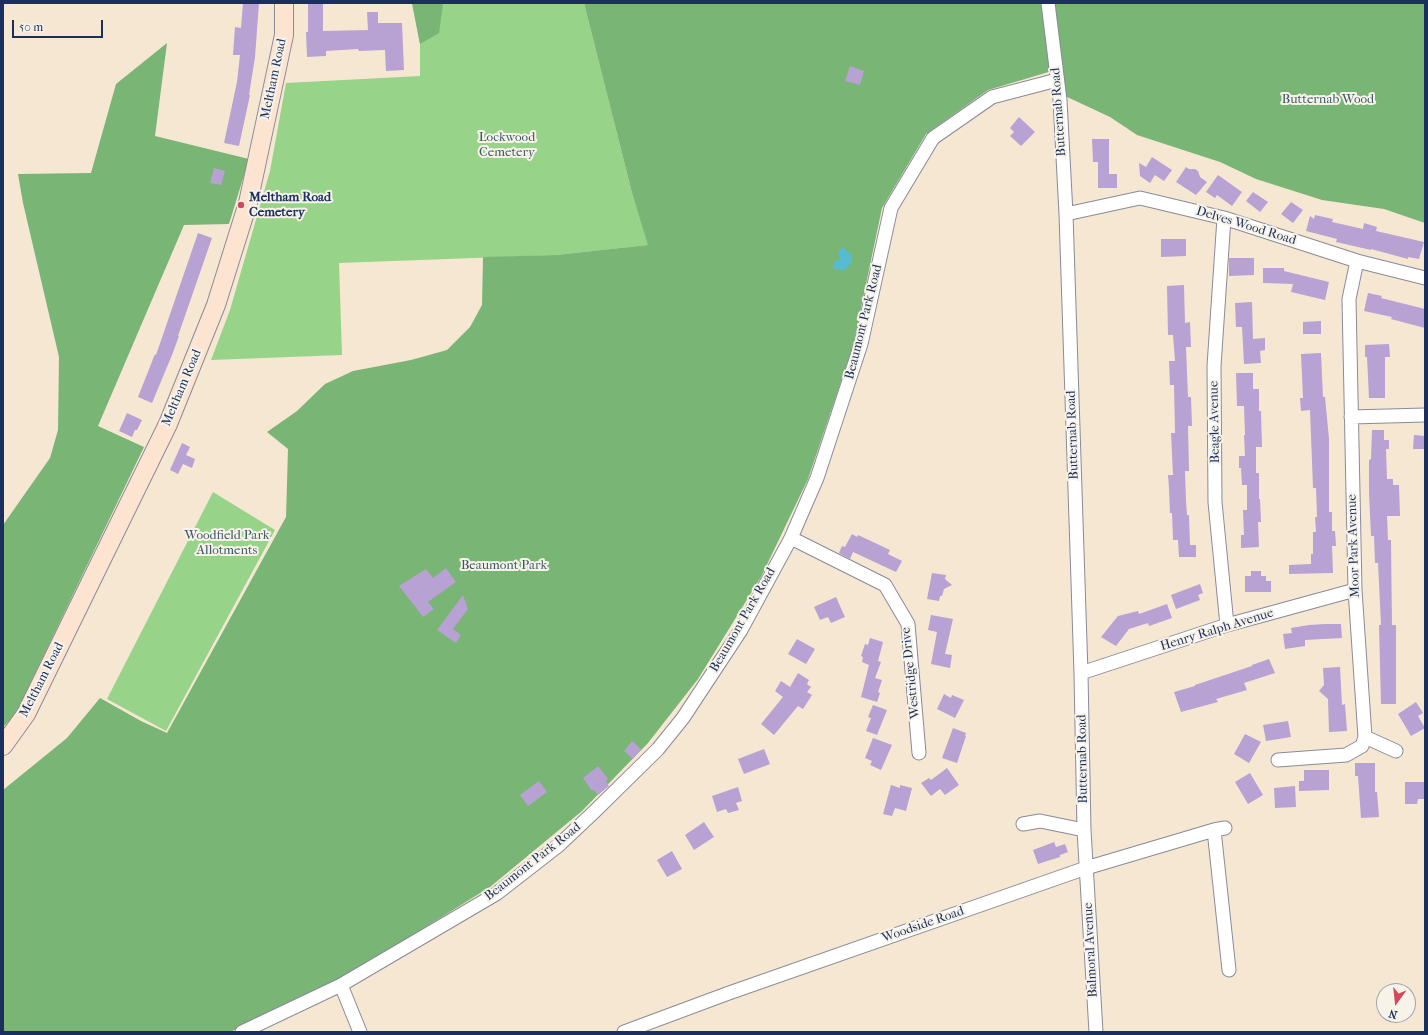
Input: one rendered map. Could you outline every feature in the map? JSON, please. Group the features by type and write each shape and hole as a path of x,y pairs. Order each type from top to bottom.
{"main road":[{"name":"Meltham Road","path":"3,746 26,714 168,424 216,305 248,203 284,35 284,3"}],"street":[{"name":"Butternab Road","path":"1048,3 1060,100 1066,214 1086,868"},
{"name":"Beaumont Park Road","path":"242,1032 341,985 496,894 559,845 658,749 683,718 741,630 790,538 818,478 861,344 891,208 933,138 992,97 1057,80"},
{"name":"Delves Wood Road","path":"1066,214 1140,198 1224,218 1357,261 1425,278"},
{"name":"Beagle Avenue","path":"1224,218 1214,366 1215,502 1227,625"},
{"name":"Moor Park Avenue","path":"1357,261 1349,299 1355,590 1364,737"},
{"path":"1351,417 1425,415"},
{"name":"Westridge Drive","path":"790,538 885,585 908,624 919,753"},
{"name":"Henry Ralph Avenue","path":"1081,674 1227,625 1355,590"},
{"path":"1278,760 1346,755 1362,746 1364,737 1396,751"},
{"path":"1023,824 1040,822 1084,830"},
{"name":"Woodside Road","path":"624,1032 729,992 1086,868 1219,829 1229,970"},
{"name":"Balmoral Avenue","path":"1086,868 1096,1032"},
{"path":"341,985 360,1032"}],"green space":[{"name":"Lockwood Cemetery","path":"412,3 584,3 632,193 649,245 556,255 339,263 342,355 211,360 230,310 270,171 286,83 420,76 420,44"},
{"path":"412,3 443,3 439,33 420,44"},
{"name":"Beaumont Park","path":"584,3 1044,3 1052,71 988,90 926,134 882,208 853,346 808,479 761,577 698,679 648,743 582,811 490,887 324,990 230,1032 3,1032 3,790 67,738 100,698 141,721 167,733 286,517 288,449 267,432 297,411 325,384 353,371 411,360 447,350 470,327 482,305 483,257 556,255 648,245 632,193"},
{"name":"Butternab Wood","path":"1054,3 1425,3 1425,223 1384,209 1322,200 1256,179 1220,162 1137,135 1110,117 1065,96"},
{"path":"167,43 155,136 249,159 229,224 184,225 98,426 144,447 15,715 3,727 3,525 50,458 58,430 59,357 23,203 18,174 91,173 116,84"},
{"name":"Woodfield Park Allotments","path":"213,492 275,530 166,731 107,699"}],"water":[{"path":"843,247 852,256 852,262 845,270 833,269 833,264 835,261 840,260 838,252"}],"building":[{"path":"243,3 259,3 255,57 250,95 239,146 224,143 237,82 240,55 233,55 235,27 241,28"},
{"path":"308,3 323,3 323,31 368,30 367,12 378,12 378,23 402,23 404,70 386,71 385,50 359,51 358,49 326,51 326,56 307,57 306,32 308,32"},
{"path":"850,66 864,71 860,85 845,81"},
{"path":"1019,117 1035,132 1021,146 1010,136 1014,132 1010,128"},
{"path":"1092,139 1109,139 1109,174 1117,174 1117,188 1098,188 1098,162 1093,162"},
{"path":"1152,157 1172,170 1164,181 1155,175 1150,183 1140,176 1139,163 1146,167"},
{"path":"1186,167 1198,171 1200,177 1207,182 1196,195 1176,182"},
{"path":"214,168 225,171 221,185 210,183"},
{"path":"1218,175 1242,192 1232,206 1217,195 1215,198 1206,192"},
{"path":"1253,192 1268,202 1260,212 1246,201"},
{"path":"1291,202 1303,210 1293,223 1281,214"},
{"path":"1315,215 1333,219 1332,222 1363,229 1364,223 1377,227 1376,231 1424,242 1419,259 1408,257 1408,259 1371,249 1336,242 1337,239 1306,231 1310,216 1314,219"},
{"path":"198,233 212,238 179,336 152,403 138,397 155,354 156,355"},
{"path":"1161,239 1186,239 1186,256 1161,257"},
{"path":"1229,258 1254,258 1254,275 1229,276"},
{"path":"1263,268 1284,268 1284,271 1329,282 1325,300 1291,292 1293,284 1263,283"},
{"path":"1184,285 1185,323 1190,322 1191,347 1186,347 1188,397 1191,397 1192,426 1188,426 1189,471 1185,471 1186,501 1187,515 1189,515 1190,545 1196,545 1196,557 1179,557 1178,540 1173,540 1168,475 1173,475 1171,433 1175,433 1174,385 1170,385 1169,361 1175,361 1173,335 1168,335 1167,286"},
{"path":"1368,293 1382,296 1381,298 1425,309 1425,328 1391,319 1392,317 1364,311"},
{"path":"1252,302 1253,339 1265,338 1265,350 1260,351 1261,363 1244,364 1242,327 1236,327 1235,303"},
{"path":"1321,321 1321,334 1303,334 1303,322"},
{"path":"1389,344 1390,357 1385,357 1385,398 1369,398 1365,345"},
{"path":"1321,353 1323,397 1325,397 1329,439 1329,512 1332,512 1332,531 1335,531 1336,546 1332,546 1333,573 1289,574 1289,565 1311,564 1311,554 1313,554 1313,532 1316,532 1315,517 1317,517 1316,488 1313,488 1310,410 1301,411 1300,398 1303,398 1301,354"},
{"path":"1236,373 1253,373 1253,389 1259,389 1262,447 1256,447 1256,473 1259,473 1261,522 1258,522 1259,547 1241,548 1241,535 1244,535 1243,510 1247,510 1247,485 1242,485 1241,468 1239,468 1239,456 1245,456 1245,435 1244,406 1237,406"},
{"path":"127,413 142,420 132,437 119,431"},
{"path":"1372,430 1384,430 1384,440 1389,440 1389,449 1386,449 1387,479 1393,479 1393,485 1399,485 1400,516 1387,516 1388,540 1391,540 1392,625 1396,625 1396,704 1381,704 1379,625 1381,625 1378,563 1375,563 1374,536 1371,536 1369,493 1369,460 1371,459"},
{"path":"1414,435 1425,436 1425,449 1413,449"},
{"path":"182,443 190,447 186,455 195,459 192,468 183,464 178,474 170,470"},
{"path":"852,534 857,537 858,535 890,550 888,554 902,561 896,572 853,552 850,559 839,553 842,546 845,547"},
{"path":"446,568 456,582 428,602 434,609 423,617 399,586 426,569 433,578"},
{"path":"1251,571 1261,571 1261,576 1266,576 1266,581 1271,581 1271,592 1245,592 1245,576 1251,576"},
{"path":"932,573 946,575 945,579 952,585 944,589 939,601 927,599"},
{"path":"1200,584 1203,593 1198,595 1200,600 1176,609 1171,595"},
{"path":"463,595 468,609 453,629 461,635 456,643 437,630"},
{"path":"836,597 845,617 831,623 828,617 820,620 814,607"},
{"path":"1167,604 1172,618 1149,626 1148,623 1129,629 1116,646 1101,637 1118,616 1138,611 1139,614"},
{"path":"931,615 953,619 945,654 952,655 950,668 931,664 937,632 928,630"},
{"path":"1325,624 1341,624 1342,638 1305,640 1305,646 1285,649 1283,634 1292,633 1291,628"},
{"path":"870,638 883,642 878,661 881,662 875,678 882,680 878,692 880,693 877,702 861,697 869,665 862,662 863,657 861,656 865,644 868,645"},
{"path":"797,639 815,649 806,664 788,654"},
{"path":"1269,659 1275,673 1244,683 1247,690 1216,699 1218,702 1181,712 1174,692 1195,686"},
{"path":"1340,667 1342,705 1345,704 1347,731 1329,732 1328,699 1319,691 1324,685 1323,668"},
{"path":"798,673 809,680 807,684 811,687 807,692 812,695 803,709 798,706 774,735 761,724 783,697 775,691 781,681 790,687"},
{"path":"944,694 951,698 952,695 964,700 955,718 937,709"},
{"path":"1416,702 1423,713 1418,716 1425,728 1411,736 1398,714"},
{"path":"873,705 887,710 877,735 866,731 871,718 868,717"},
{"path":"1288,721 1291,737 1266,741 1263,725"},
{"path":"953,728 966,733 957,763 942,758"},
{"path":"1245,734 1261,742 1249,763 1234,754"},
{"path":"873,738 892,745 881,770 870,765 872,761 865,758"},
{"path":"632,741 641,749 633,759 624,751"},
{"path":"764,749 770,764 744,774 738,759"},
{"path":"1355,763 1375,763 1375,792 1377,792 1379,817 1361,818 1358,776 1355,776"},
{"path":"598,766 608,779 606,781 609,786 598,795 594,790 592,791 583,778"},
{"path":"947,768 959,785 945,795 940,789 931,796 921,783 929,778 931,780"},
{"path":"1304,770 1329,770 1329,790 1299,791 1299,781 1304,781"},
{"path":"1250,773 1263,795 1248,804 1235,782"},
{"path":"539,781 547,792 528,806 520,795"},
{"path":"1405,782 1425,782 1425,799 1418,799 1417,804 1405,804"},
{"path":"891,785 900,788 900,785 912,788 906,811 895,808 892,816 883,814"},
{"path":"1295,786 1296,807 1275,808 1274,788"},
{"path":"738,787 742,801 736,803 739,810 728,813 726,809 717,812 712,796"},
{"path":"704,822 714,837 694,850 685,835"},
{"path":"1054,842 1056,847 1065,844 1068,852 1060,855 1060,857 1038,864 1033,850"},
{"path":"672,851 682,869 667,877 657,860"}],"place":[{"name":"Meltham Road Cemetery","path":"241,205"}]}
